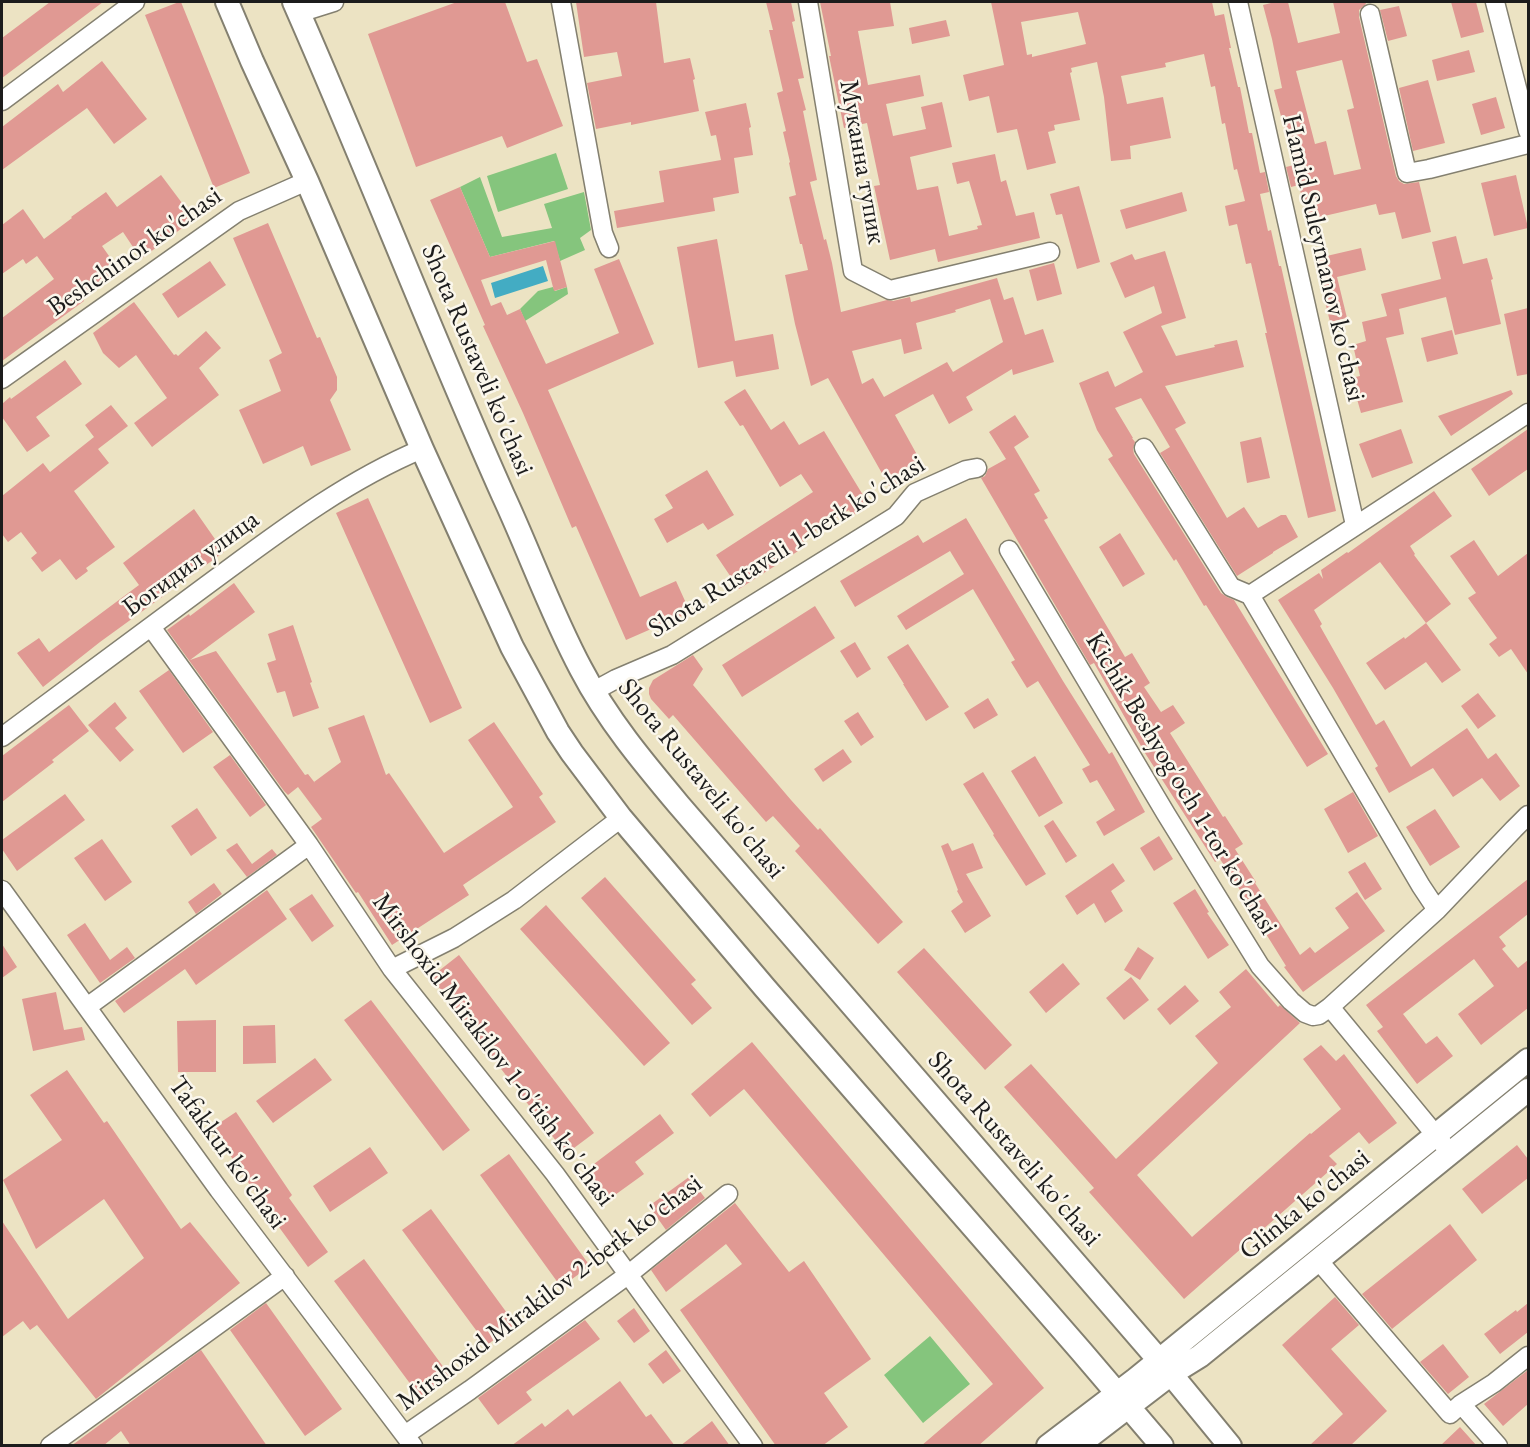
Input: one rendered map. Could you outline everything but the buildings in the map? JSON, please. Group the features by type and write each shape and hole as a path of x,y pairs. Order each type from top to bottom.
{"main road":[{"path":"227,2 422,449 512,647 572,753 621,818 765,988 1162,1446"},
{"name":"Shota Rustaveli ko'chasi","path":"296,7 480,444 561,628 582,670 619,730 663,786 1230,1446"},
{"name":"Glinka ko'chasi","path":"1122,1400 1528,1060"},
{"name":"Glinka ko'chasi","path":"1164,1367 1200,1356 1528,1090"},
{"path":"1048,1446 1122,1400"},
{"path":"1077,1446 1122,1400"}],"street":[{"path":"2,100 135,2"},
{"path":"296,7 334,2"},
{"path":"561,2 603,233 609,248"},
{"name":"Муканна тупик","path":"808,2 853,271 890,290 1050,252"},
{"name":"Hamid Suleymanov ko'chasi","path":"1238,2 1355,525"},
{"path":"1495,2 1528,132"},
{"path":"1370,14 1407,173 1528,144"},
{"name":"Beshchinor ko'chasi","path":"2,379 239,211 307,181"},
{"path":"1250,595 1528,413"},
{"path":"1144,448 1231,587 1250,595 1437,910"},
{"name":"Богидил улица","path":"2,737 251,552 332,496 388,464 422,449"},
{"name":"Shota Rustaveli 1-berk ko'chasi","path":"594,691 672,655 896,516 915,493 966,470 977,468"},
{"name":"Kichik Beshyog'och 1-tor ko'chasi","path":"1009,550 1160,804 1260,966 1291,1001 1305,1013 1313,1016 1319,1015 1330,1007"},
{"name":"Mirshoxid Mirakilov 1-o'tish ko'chasi","path":"151,627 309,845 392,969 555,1174 753,1446"},
{"path":"1450,1153 1330,1007 1437,910 1528,815"},
{"path":"392,969 454,938 514,900 621,818"},
{"path":"87,1007 309,845"},
{"name":"Tafakkur ko'chasi","path":"2,890 219,1190 409,1440"},
{"name":"Mirshoxid Mirakilov 2-berk ko'chasi","path":"409,1440 470,1390 628,1274 728,1194"},
{"path":"1318,1260 1455,1409 1498,1446"},
{"path":"50,1446 285,1276"},
{"path":"1455,1409 1494,1383 1528,1356"}],"green space":[{"path":"556,153 568,189 498,212 487,176"},
{"path":"480,177 502,237 552,228 544,204 584,192 591,230 580,238 585,250 560,261 554,241 490,257 460,187"},
{"path":"553,287 555,291 567,287 568,294 525,321 520,309 538,291"},
{"path":"930,1336 970,1384 923,1423 884,1375"}],"water":[{"path":"543,266 548,281 495,298 491,283"}]}
